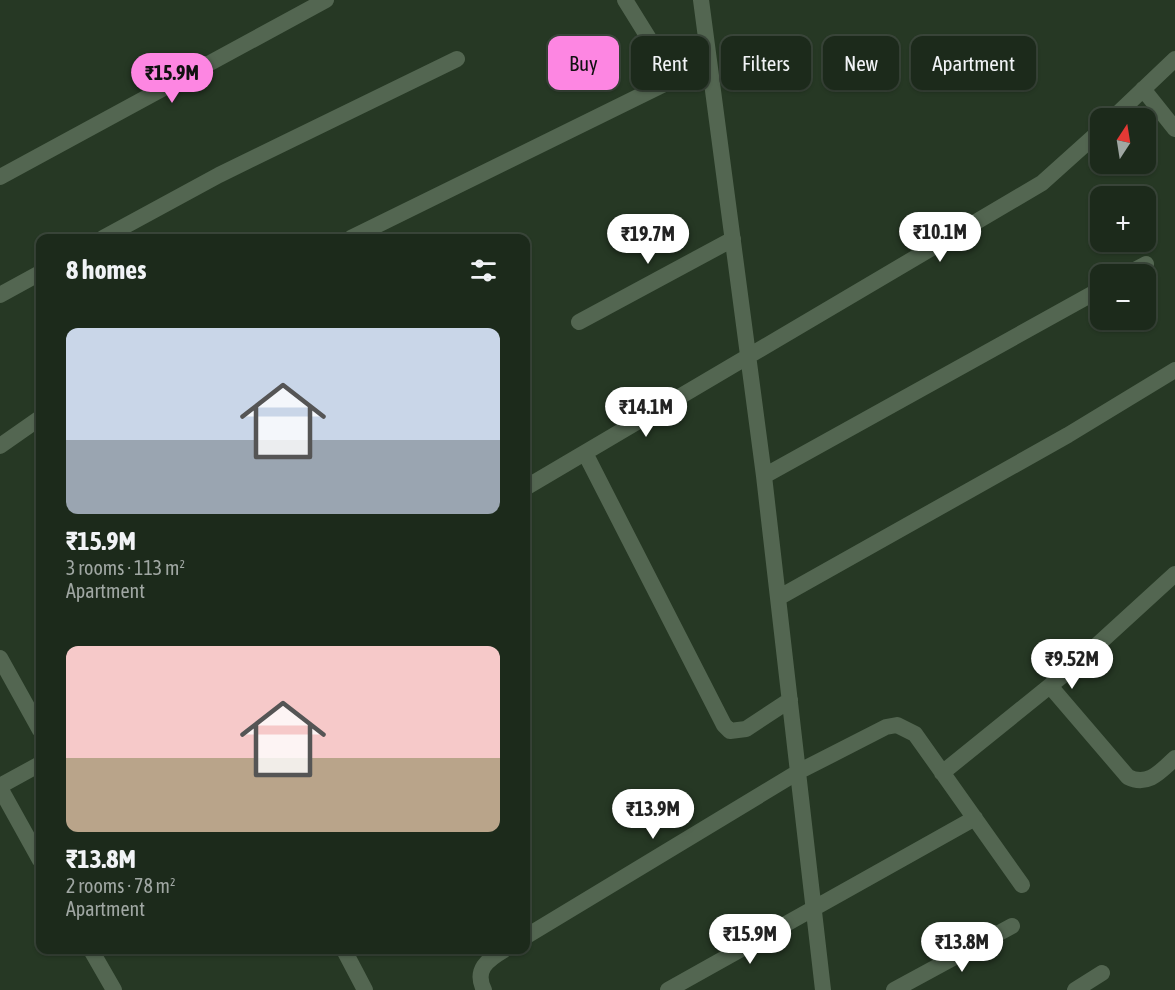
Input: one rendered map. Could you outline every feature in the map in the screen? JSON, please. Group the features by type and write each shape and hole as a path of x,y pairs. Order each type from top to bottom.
{"street":[{"path":"0,177 326,0"},
{"path":"625,0 647,36"},
{"path":"701,0 706,36"},
{"path":"110,234 219,175 457,59"},
{"path":"1123,108 1175,59"},
{"path":"709,62 764,476 823,990"},
{"path":"1143,89 1175,129"},
{"path":"359,234 654,90"},
{"path":"530,485 1042,183 1090,140"},
{"path":"579,322 733,239"},
{"path":"0,295 36,275"},
{"path":"764,476 1090,295"},
{"path":"778,598 1068,435 1175,370"},
{"path":"0,446 36,421"},
{"path":"585,453 724,725 730,731 746,729 790,700"},
{"path":"942,772 1050,686 1175,574"},
{"path":"0,658 36,723"},
{"path":"1050,686 1128,777 1136,781 1154,777 1175,758"},
{"path":"530,934 798,772 886,727 897,725 915,734 1022,885"},
{"path":"36,766 0,787 36,853"},
{"path":"668,990 975,818"},
{"path":"894,990 1012,926"},
{"path":"93,954 114,990"},
{"path":"346,954 365,990"},
{"path":"484,990 479,979 481,968 499,954"},
{"path":"1075,990 1102,973"}]}
